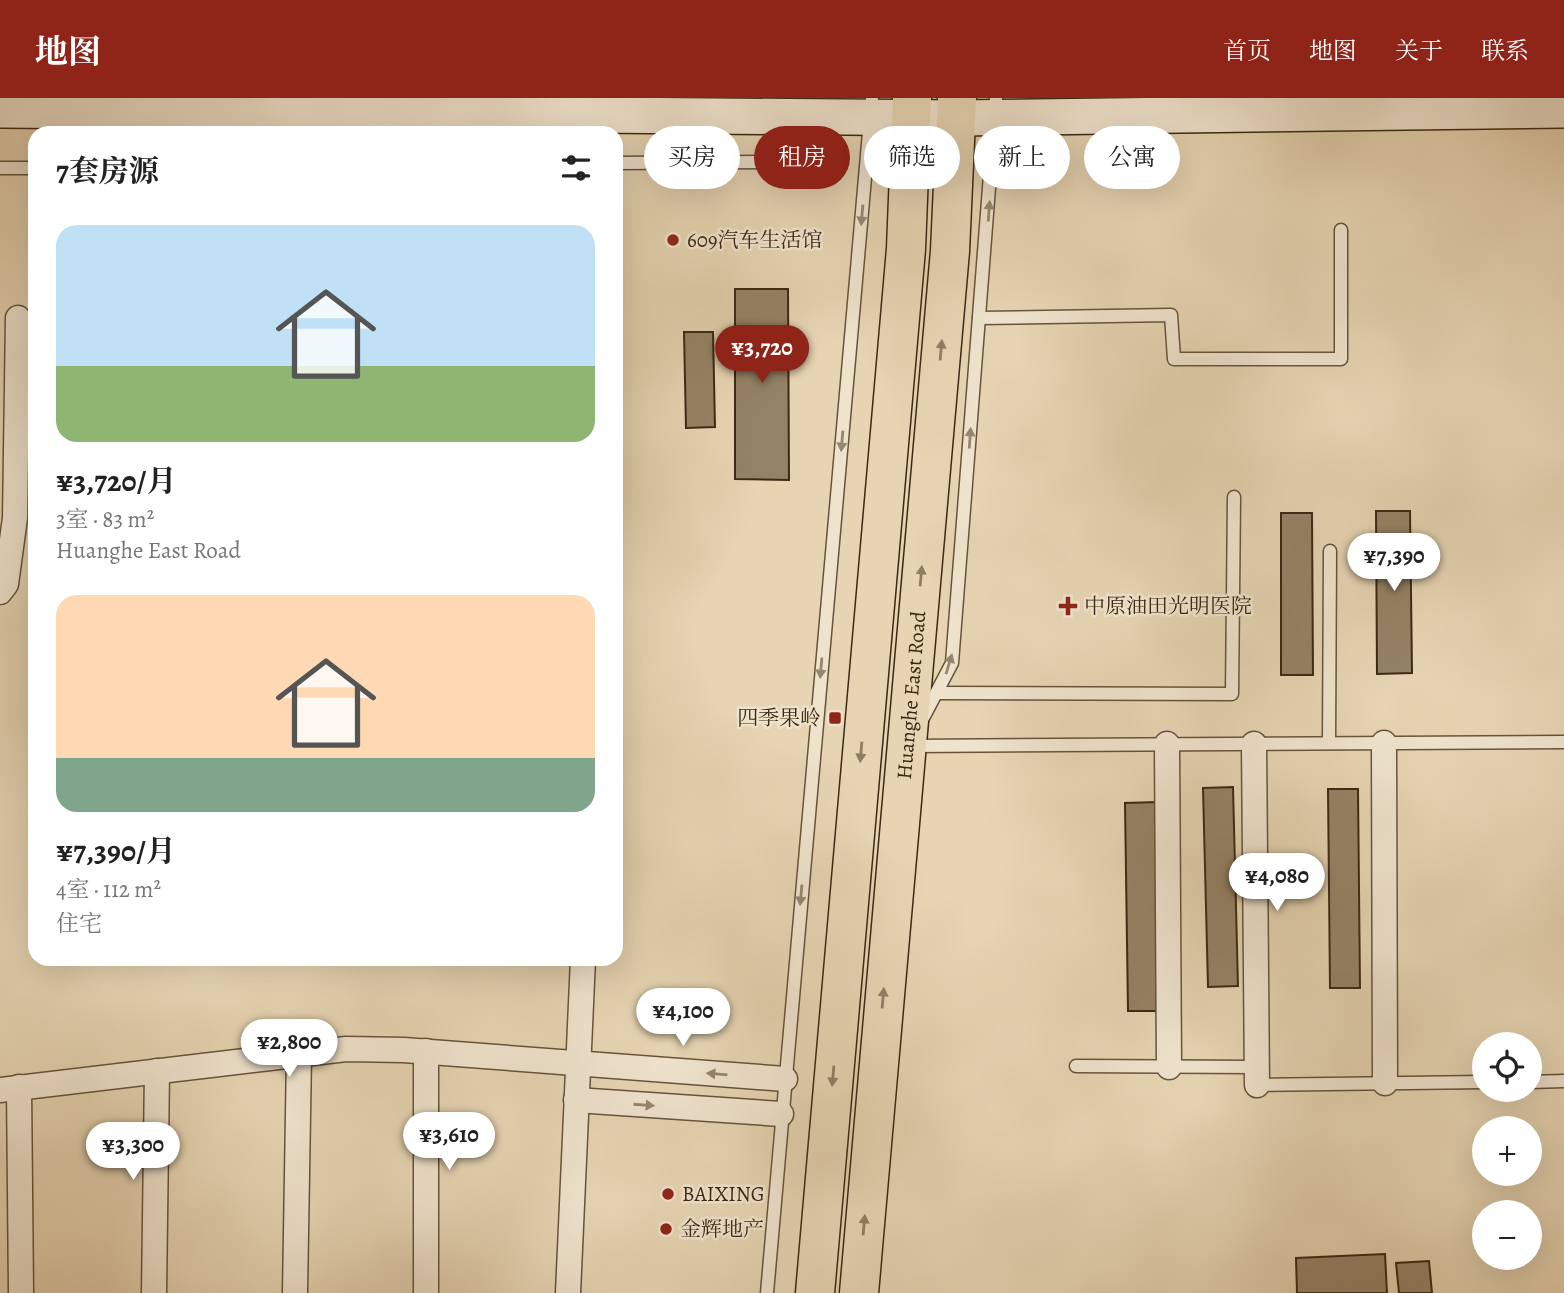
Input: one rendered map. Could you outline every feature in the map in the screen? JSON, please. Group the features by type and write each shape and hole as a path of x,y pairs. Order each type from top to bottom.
{"main road":[{"path":"815,1293 906,248 912,108"},
{"name":"Huanghe East Road","path":"859,1293 950,251 957,108"}],"street":[{"path":"0,110 820,115 872,107 1564,110"},
{"path":"0,592 6,584 15,518 18,318"},
{"path":"1384,743 1385,1083"},
{"path":"1167,744 1169,1067"},
{"path":"1254,744 1256,1076"},
{"path":"568,1293 583,966"},
{"path":"21,1293 10,1088 346,1049 426,1051 785,1079"},
{"path":"426,1051 426,1293"},
{"path":"295,1293 299,1055"},
{"path":"154,1293 157,1071"},
{"path":"576,1100 781,1114"}],"lane":[{"path":"767,1293 872,107"},
{"path":"906,746 952,663 996,108"},
{"path":"623,163 775,162 820,115"},
{"path":"0,168 28,167"},
{"path":"979,318 1171,315 1174,359 1342,359 1340,230"},
{"path":"937,693 1232,694 1234,497"},
{"path":"1329,743 1330,551"},
{"path":"906,746 1564,742"},
{"path":"1076,1066 1169,1067 1256,1076 1385,1083 1472,1082"},
{"path":"1542,1082 1564,1081"}],"building":[{"path":"735,289 788,289 789,480 735,479"},
{"path":"684,332 713,332 715,427 686,428"},
{"path":"1376,511 1410,511 1412,673 1377,674"},
{"path":"1281,513 1312,513 1313,675 1281,675"},
{"path":"1233,787 1238,986 1208,987 1203,788"},
{"path":"1328,789 1358,789 1360,988 1330,988"},
{"path":"1157,802 1160,1011 1128,1011 1125,803"},
{"path":"1385,1254 1387,1293 1297,1293 1296,1258"},
{"path":"1429,1261 1432,1293 1399,1293 1396,1263"}],"place":[{"name":"609汽车生活馆","path":"673,240"},
{"name":"中原油田光明医院","path":"1068,606"},
{"name":"四季果岭","path":"835,718"},
{"name":"BAIXING","path":"668,1194"},
{"name":"金辉地产","path":"666,1229"}]}
